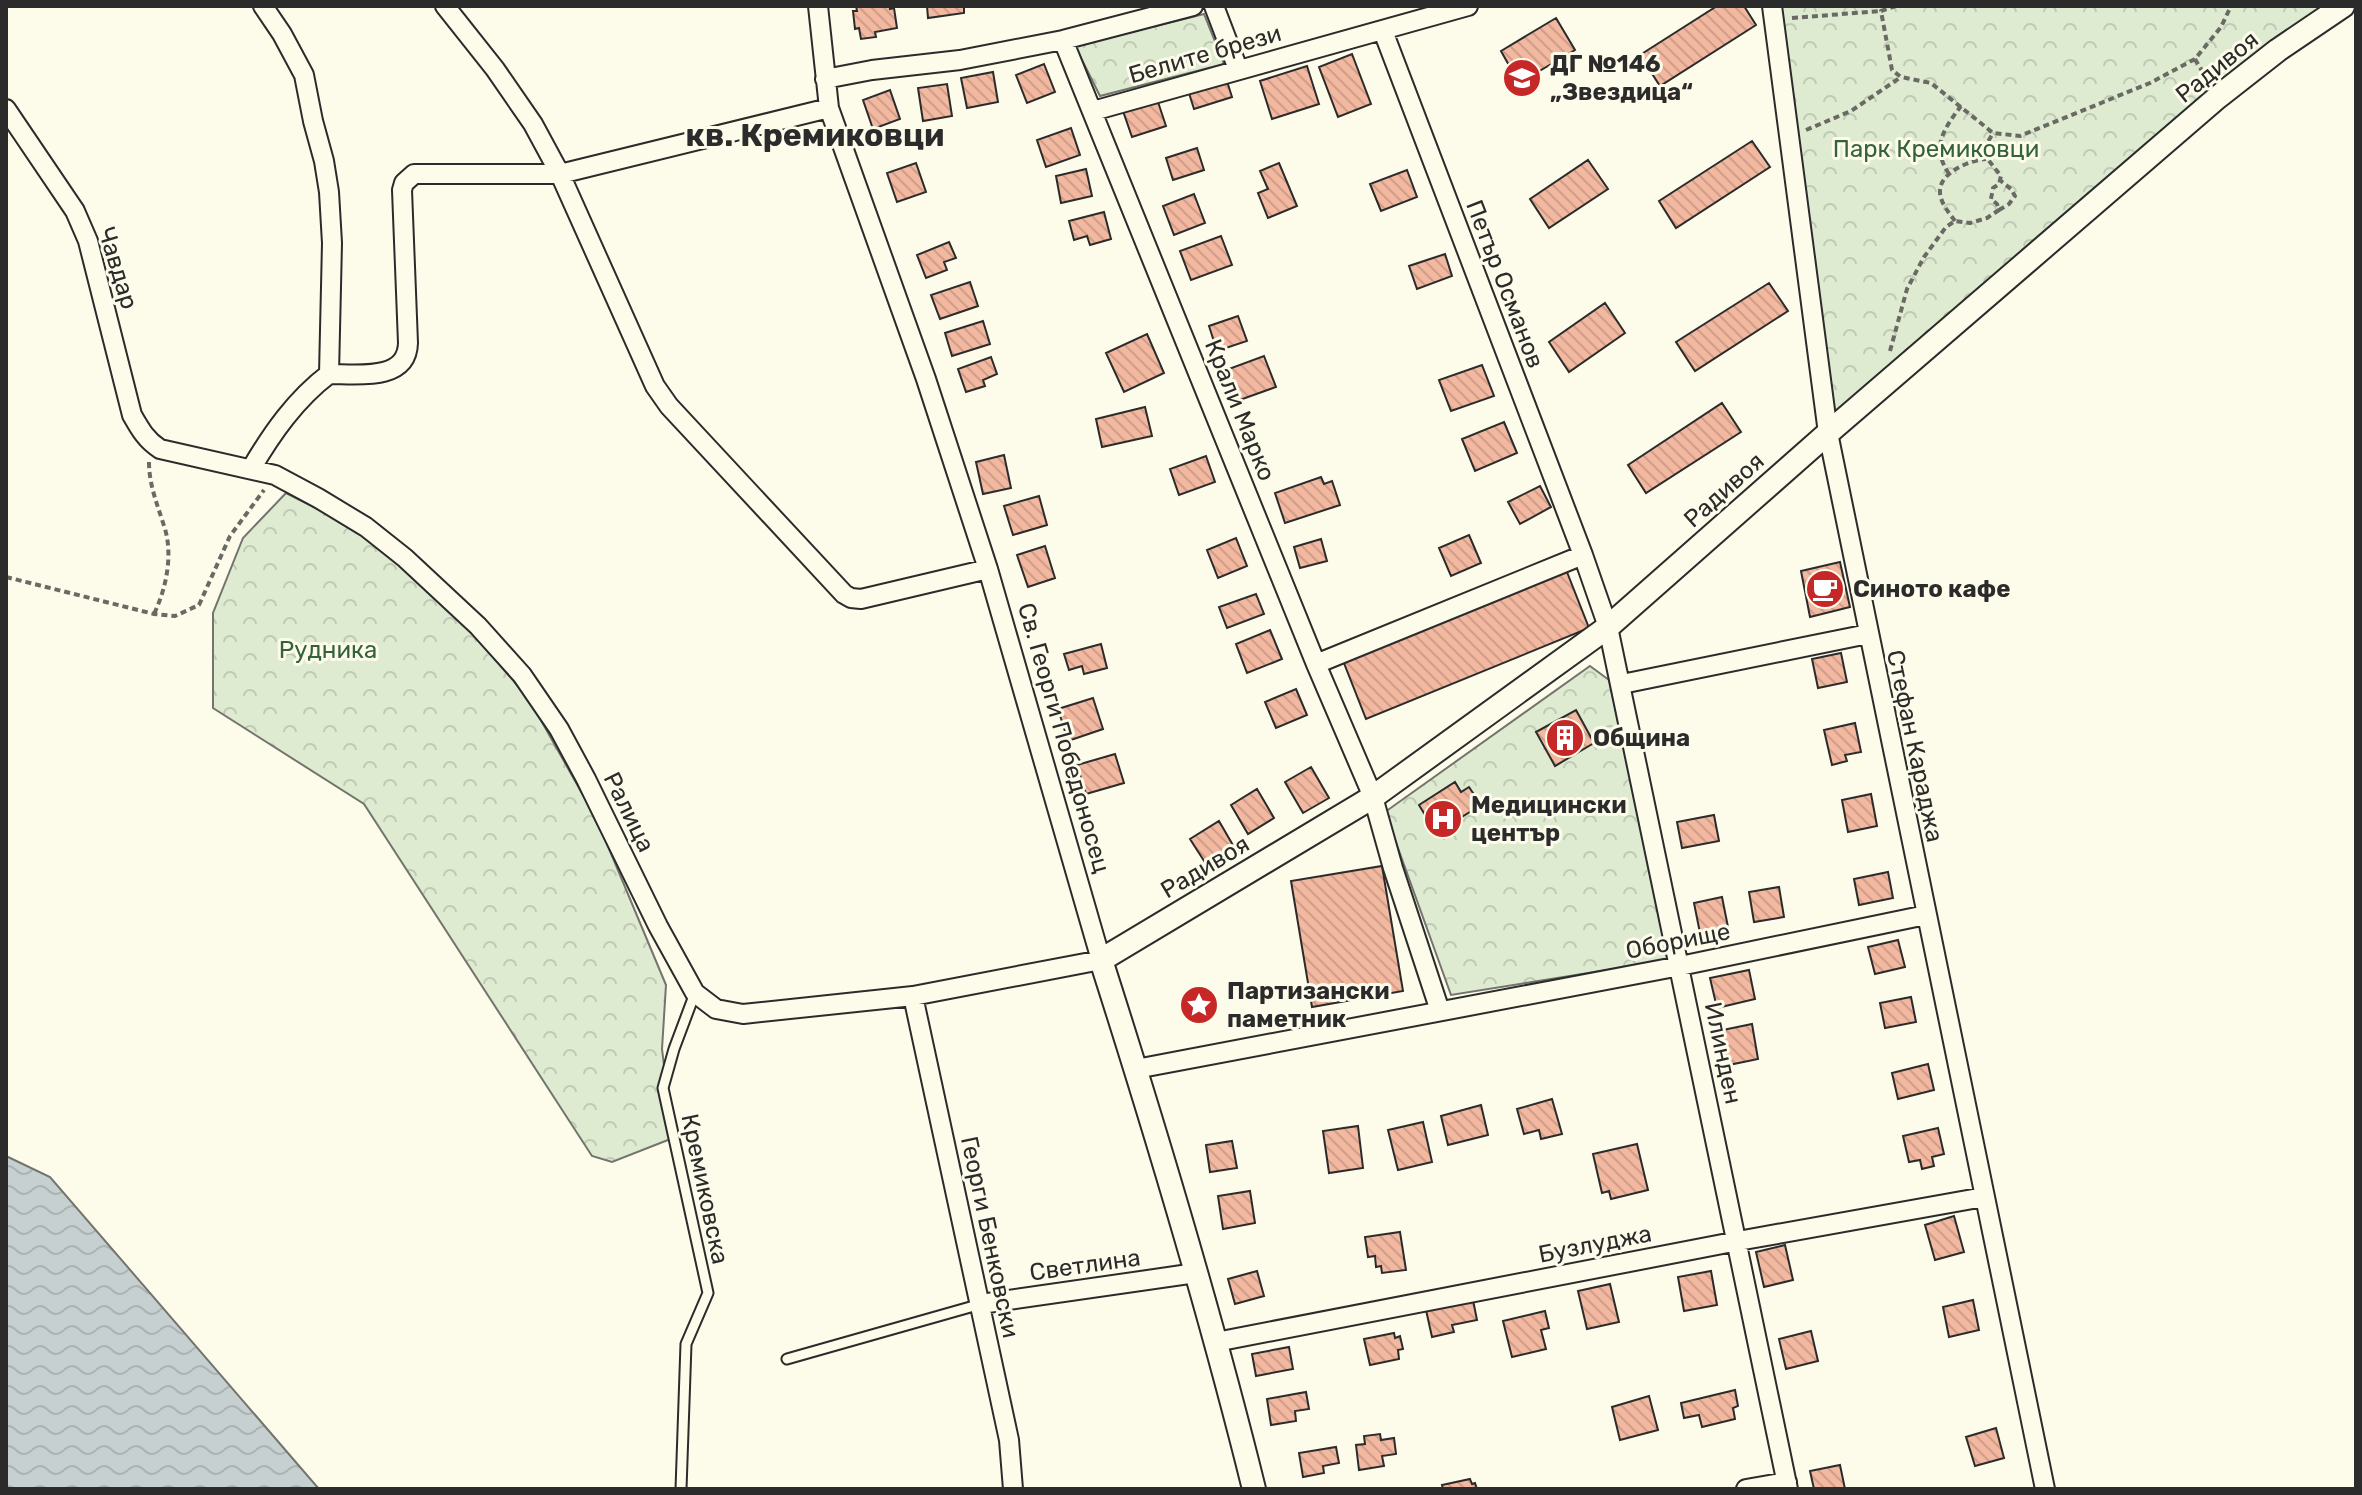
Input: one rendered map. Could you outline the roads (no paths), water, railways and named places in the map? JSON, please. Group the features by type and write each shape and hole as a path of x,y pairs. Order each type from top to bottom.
{"street":[{"path":"263,6 304,75 324,161 332,243 329,374"},
{"path":"445,6 495,69 533,124 560,174 655,386 669,406 844,594 861,599 988,569"},
{"name":"Св. Георги Победоносец","path":"818,6 829,108 926,379 988,569 1216,1342 1254,1489"},
{"path":"825,79 960,60 1063,40 1193,6"},
{"path":"1214,6 1238,69"},
{"name":"Белите брези","path":"1093,111 1468,6"},
{"name":"Радивоя","path":"1101,960 1373,797 1608,627 2218,97 2278,50 2343,6"},
{"name":"Стефан Караджа","path":"1773,13 1828,433 2045,1489"},
{"name":"Петър Османов","path":"1383,31 1608,627"},
{"name":"Крали Марко","path":"1063,40 1373,797"},
{"path":"251,469 293,406 329,374 377,374 390,371 404,360 408,343 402,190 408,177 419,173 560,174 829,108"},
{"name":"Чавдар","path":"6,109 75,211 88,241 132,415 155,446"},
{"name":"Ралица","path":"155,446 275,475 366,527 405,558 478,626 522,675 559,729 695,993"},
{"path":"1316,664 1583,555"},
{"name":"Илинден","path":"1608,627 1787,1485"},
{"path":"1622,684 1868,634"},
{"path":"1373,797 1440,1011"},
{"name":"Оборище","path":"1136,1069 1680,966 1926,915"},
{"path":"695,993 716,1009 743,1014 913,996 1101,960"},
{"name":"Георги Бенковски","path":"913,996 1009,1440 1013,1489"},
{"name":"Бузлуджа","path":"1216,1342 1738,1241 1984,1197"},
{"name":"Светлина","path":"981,1304 1196,1273"},
{"path":"1746,1489 1787,1485"}],"lane":[{"name":"Кремиковска","path":"681,1489 686,1344 708,1293 663,1088 695,993"},
{"path":"787,1359 981,1304"}],"water":[{"path":"6,1156 50,1177 319,1489 6,1489"}],"place":[{"name":"ДГ №146 „Звездица“","path":"1522,78"},
{"name":"Синото кафе","path":"1825,589"},
{"name":"Община","path":"1565,738"},
{"name":"Медицински център","path":"1443,819"},
{"name":"Партизански паметник","path":"1199,1005"}],"district":[{"name":"кв. Кремиковци","path":"815,135"}],"park label":[{"name":"Парк Кремиковци","path":"1936,149"},
{"name":"Рудника","path":"328,650"}]}
